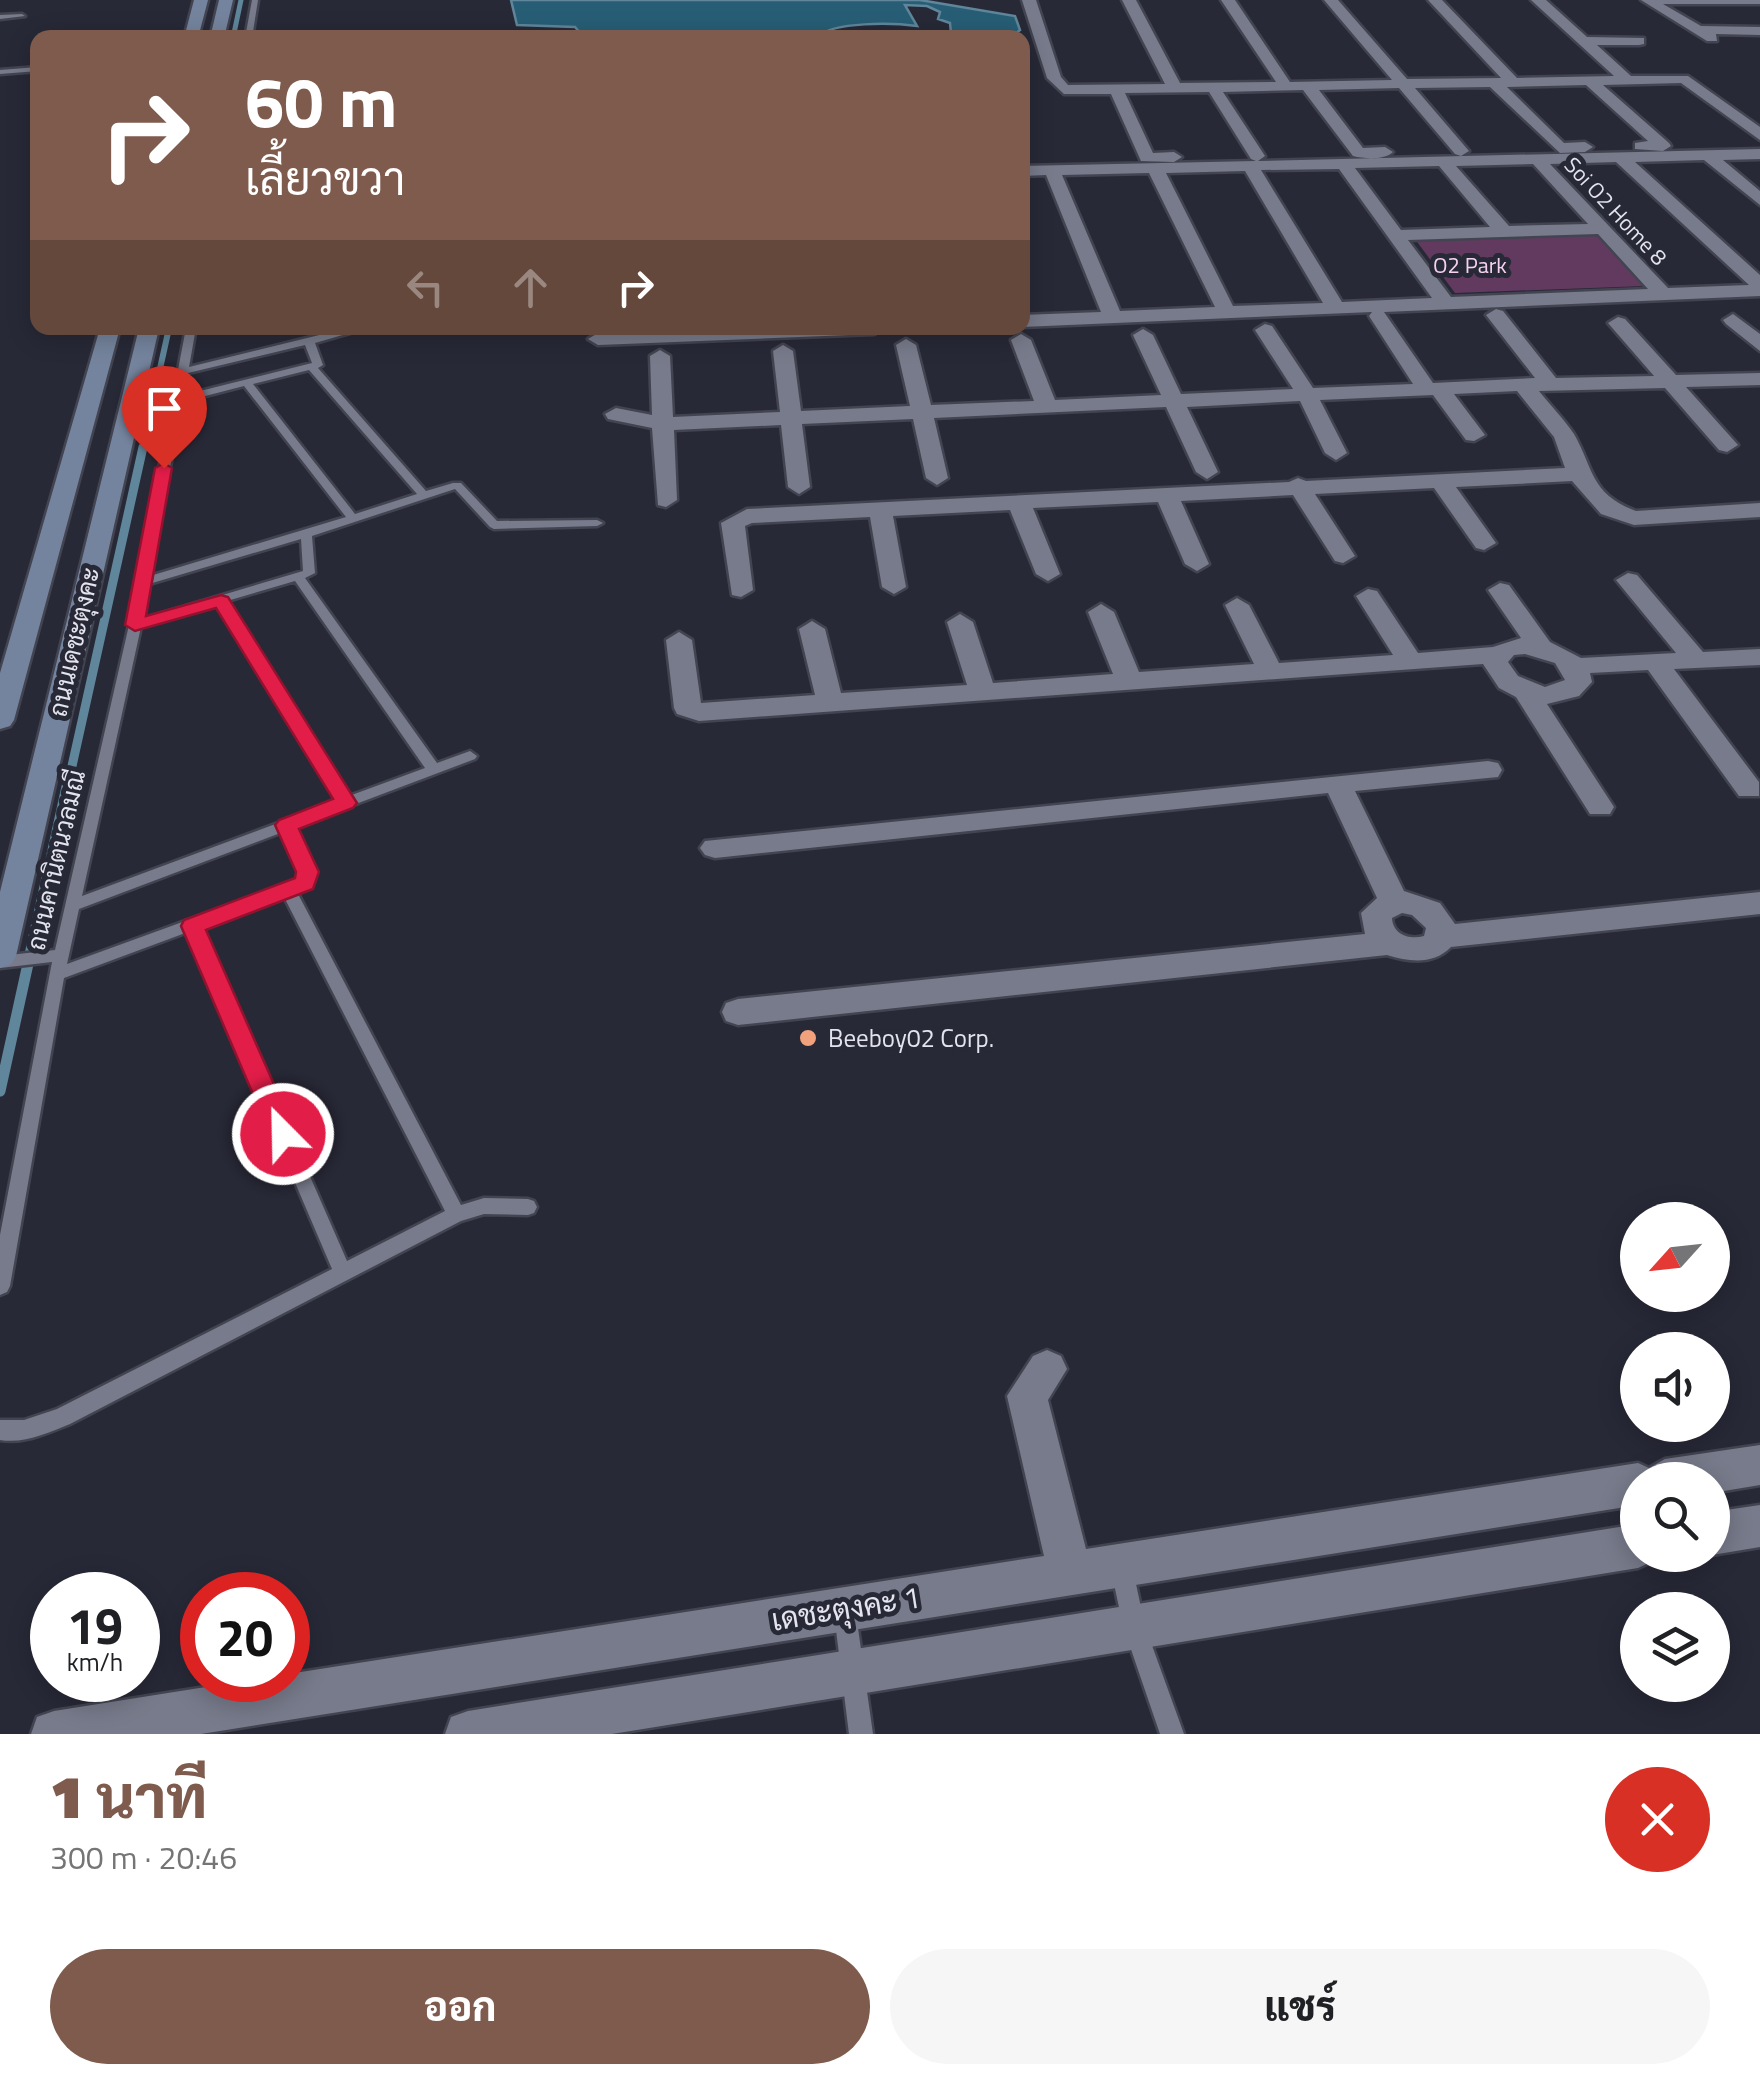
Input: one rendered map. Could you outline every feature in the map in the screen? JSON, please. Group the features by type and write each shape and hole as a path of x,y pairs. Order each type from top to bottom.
{"street":[{"path":"192,30 201,0"},
{"path":"219,30 226,0"},
{"path":"1029,0 1060,89 1626,78 1690,81 1752,121 1760,135"},
{"path":"1129,0 1175,88"},
{"path":"1228,0 1286,86"},
{"path":"1307,85 1359,153 1461,150 1331,0"},
{"path":"1435,0 1512,81"},
{"path":"1538,0 1626,78"},
{"path":"1648,0 1760,0"},
{"path":"1648,0 1726,48"},
{"path":"1707,39 1760,31"},
{"path":"1583,41 1639,41"},
{"path":"1493,81 1560,148 1663,146 1588,79"},
{"path":"1116,89 1147,158 1257,156 1212,87"},
{"path":"1030,171 1760,154"},
{"path":"1708,155 1760,200"},
{"path":"1620,157 1760,287"},
{"name":"Soi O2 Home 8","path":"1537,159 1663,294"},
{"path":"1443,161 1504,232"},
{"path":"1344,164 1446,303"},
{"path":"1250,166 1336,308"},
{"path":"1156,168 1227,313"},
{"path":"1052,170 1113,318"},
{"path":"1396,235 1602,230"},
{"path":"1030,330 1113,318 1760,287"},
{"path":"1496,315 1552,385"},
{"path":"1379,316 1433,389 1474,435"},
{"path":"1733,320 1760,345"},
{"path":"1618,323 1727,445"},
{"path":"1266,330 1307,395 1336,453"},
{"name":"ถนนเดชะตุงคะ","path":"0,720 108,335"},
{"name":"ถนนเดชะตุงคะ","path":"4,960 147,335"},
{"path":"598,339 674,335"},
{"path":"1023,335 1047,406"},
{"path":"1143,335 1207,472"},
{"path":"906,345 937,478"},
{"path":"783,350 794,418 799,487"},
{"path":"660,356 666,500"},
{"path":"97,374 139,370"},
{"path":"616,414 662,424 1523,385 1760,380"},
{"path":"1523,385 1564,436 1578,474 1610,509 1626,518 1760,510"},
{"path":"741,590 733,524 739,519 1166,492 1578,474"},
{"path":"1441,482 1484,543"},
{"path":"1298,486 1343,556"},
{"path":"1166,492 1198,564"},
{"path":"1020,503 1048,574"},
{"path":"880,510 894,587"},
{"path":"1628,580 1696,660"},
{"path":"1498,655 1497,670 1502,678 1525,691 1553,695 1574,688 1579,674 1574,666 1542,648 1500,590"},
{"path":"1368,596 1410,661"},
{"path":"1236,605 1270,671"},
{"path":"1101,612 1128,681"},
{"path":"960,622 983,692"},
{"path":"812,629 830,703"},
{"path":"679,640 688,708 699,712 1498,655 1516,646 1542,648"},
{"path":"1574,666 1760,657"},
{"path":"1655,662 1749,789"},
{"path":"1525,691 1600,807"},
{"path":"715,848 1488,770"},
{"path":"1337,783 1394,902"},
{"path":"1390,943 1374,923 1376,913 1394,902 1420,905 1430,911 1442,928 1442,937"},
{"path":"738,1012 1390,943 1421,950 1431,948 1442,937 1760,904"},
{"path":"1046,1369 1027,1396 1070,1574"},
{"path":"1730,1470 1760,1465"},
{"name":"เดชะตุงคะ 1","path":"54,1734 331,1687 1620,1487"},
{"path":"1730,1531 1760,1526"},
{"path":"468,1734 1620,1549"}],"lane":[{"path":"249,30 255,0"},
{"path":"0,17 22,16"},
{"path":"0,72 30,70"},
{"name":"ถนนคานิตนวลมณี","path":"0,1286 56,974 53,956 71,906 135,625 190,335"},
{"path":"181,372 327,335"},
{"path":"176,400 319,363 309,340"},
{"path":"311,366 424,496"},
{"path":"246,383 353,519"},
{"path":"142,582 457,486 494,525 597,523"},
{"path":"135,625 298,578 310,570 306,534"},
{"path":"298,578 434,770"},
{"path":"221,601 346,803"},
{"path":"71,906 470,756"},
{"path":"56,974 305,883 308,872 286,825"},
{"path":"288,890 456,1214"},
{"path":"193,926 343,1273"},
{"path":"4,960 53,956"},
{"path":"0,1430 8,1433 63,1417 456,1214 484,1206 528,1207"},
{"path":"1121,1566 1134,1626 1172,1734"},
{"path":"844,1610 861,1734"}],"green space":[{"name":"O2 Park","path":"1595,233 1644,286 1455,293 1415,239"}],"water":[{"path":"511,0 920,0 1015,16 1020,30 951,30 950,23 938,19 940,12 927,6 905,5 917,26 578,30 517,25"}],"waterway":[{"path":"235,30 241,0"},
{"path":"142,450 167,335"},
{"path":"70,775 143,447"},
{"path":"0,1091 70,773"}],"place":[{"name":"Beeboy02 Corp.","path":"808,1038"}],"route":[{"path":"164,468 135,625 221,601 346,803 286,825 308,872 305,883 193,926 283,1134"}]}
